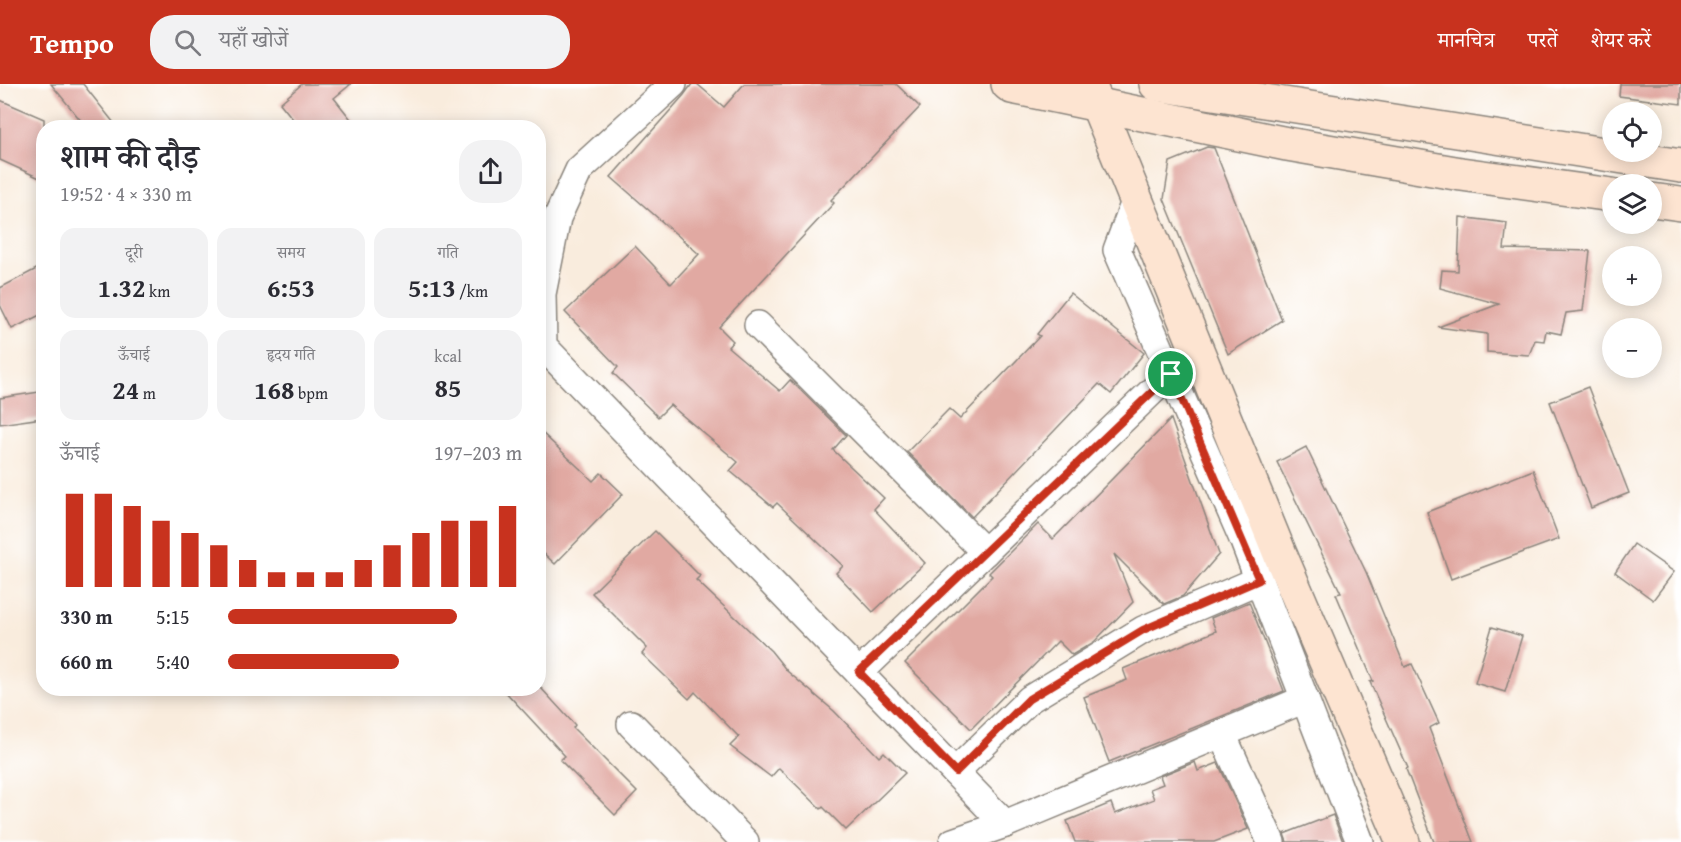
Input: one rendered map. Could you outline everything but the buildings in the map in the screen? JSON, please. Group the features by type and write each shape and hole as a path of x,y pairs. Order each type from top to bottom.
{"main road":[{"path":"1008,84 1012,87 1093,94 1287,144 1461,174 1602,194"},
{"path":"1156,84 1681,165"},
{"path":"1093,94 1280,554 1403,842"},
{"path":"1662,201 1681,204"}],"street":[{"path":"546,274 557,218 579,170 673,84"},
{"path":"1136,199 1117,250 1259,580 1360,842"},
{"path":"758,325 984,552"},
{"path":"546,349 1005,824"},
{"path":"859,672 1171,374"},
{"path":"956,772 1029,699 1143,630 1259,580"},
{"path":"952,842 1005,824 1305,699"},
{"path":"631,724 745,842"},
{"path":"1222,734 1270,842"}],"route":[{"path":"1171,374 1259,580 1143,630 1029,699 956,772 859,672 1171,374"}]}
